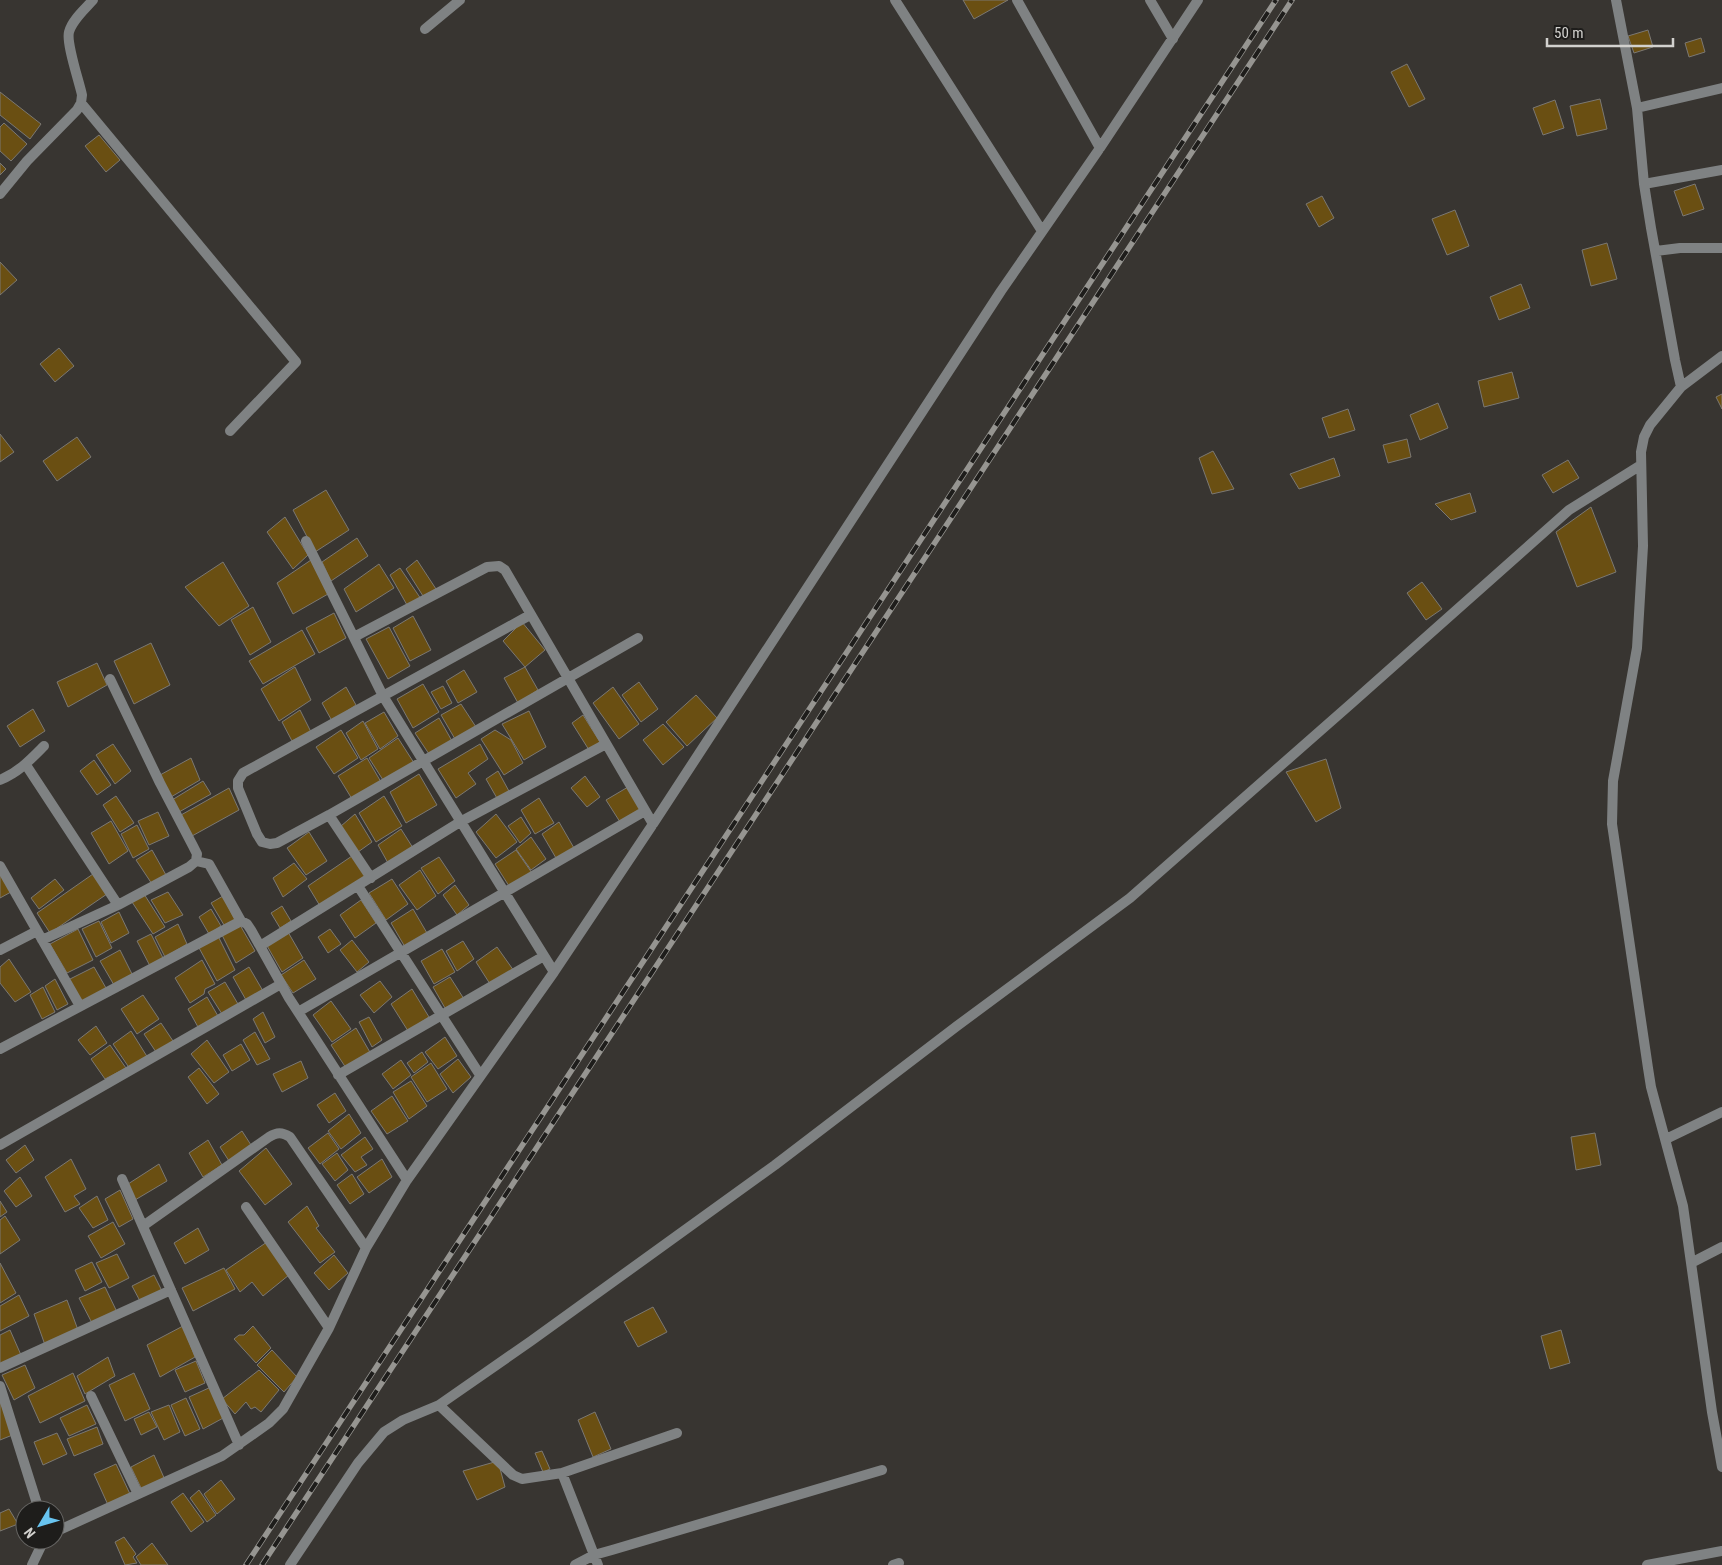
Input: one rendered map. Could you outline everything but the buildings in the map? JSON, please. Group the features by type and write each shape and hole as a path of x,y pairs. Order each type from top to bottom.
{"street":[{"path":"0,194 18,171 77,110 81,103 82,95 68,33 73,23 93,0"},
{"path":"425,29 460,0"},
{"path":"895,0 1042,232"},
{"path":"1018,0 1100,148"},
{"path":"1150,0 1172,39"},
{"path":"65,1527 222,1456 269,1423 283,1409 329,1328 366,1248 406,1180 554,972 1042,232 1198,0"},
{"path":"1616,0 1636,108 1644,184 1681,387"},
{"path":"1636,108 1722,88"},
{"path":"81,103 296,362 230,431"},
{"path":"1644,184 1722,170"},
{"path":"1656,251 1680,248 1722,248"},
{"path":"1722,356 1681,387 1650,425 1644,437 1640,464 1644,546 1636,648 1614,781 1612,824 1651,1087 1683,1206 1712,1412 1722,1467"},
{"path":"290,1565 370,1447 384,1432 403,1420 439,1405 775,1165 957,1026 1130,898 1569,510 1640,464"},
{"path":"306,541 383,696 554,972"},
{"path":"354,636 487,567 500,566 505,570 653,824"},
{"path":"530,615 252,766 243,773 238,781 238,788 262,842 277,843 329,815 638,638"},
{"path":"0,950 118,904 190,867 196,861 197,854 160,784 110,679"},
{"path":"260,946 460,822 606,744"},
{"path":"0,780 16,773 44,746"},
{"path":"26,765 118,904"},
{"path":"298,1012 645,811"},
{"path":"329,815 371,878"},
{"path":"196,861 209,864 240,921 247,924 298,1012 406,1180"},
{"path":"0,866 80,1006"},
{"path":"358,886 480,1075"},
{"path":"0,1049 240,921"},
{"path":"338,1075 544,956"},
{"path":"0,1145 281,984"},
{"path":"1666,1139 1722,1112"},
{"path":"143,1226 275,1133 284,1133 290,1138 366,1248"},
{"path":"122,1178 239,1445"},
{"path":"246,1207 329,1328"},
{"path":"1691,1263 1722,1247"},
{"path":"0,1368 171,1290"},
{"path":"0,1386 37,1500"},
{"path":"91,1396 138,1494"},
{"path":"439,1405 514,1475 522,1480 562,1473 677,1433"},
{"path":"575,1565 882,1470"},
{"path":"562,1473 596,1560"},
{"path":"32,1565 39,1550"},
{"path":"1647,1565 1722,1551"}],"railway":[{"path":"246,1565 1276,0"},
{"path":"262,1565 1292,0"}]}
